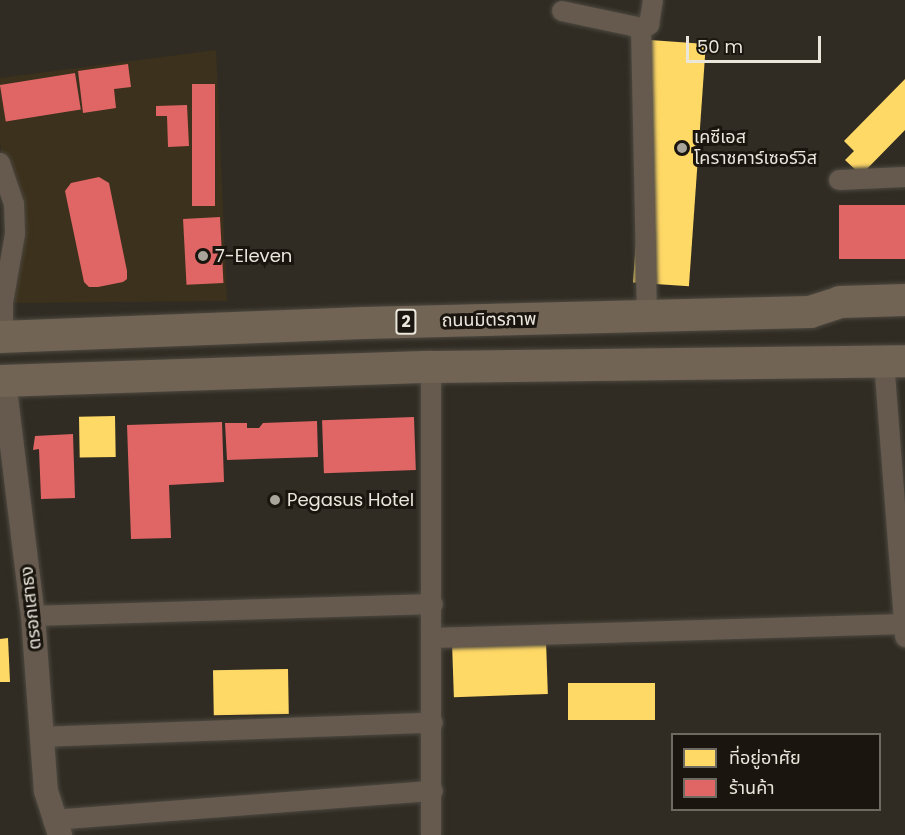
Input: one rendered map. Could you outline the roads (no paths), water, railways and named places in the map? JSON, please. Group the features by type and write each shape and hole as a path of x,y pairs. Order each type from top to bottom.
{"highway":[{"name":"ถนนมิตรภาพ","path":"1,337 810,312 840,302 905,300"},
{"path":"1,337 2,381 431,367 895,361"}],"street":[{"path":"562,11 641,28 649,25 653,0"},
{"path":"641,28 646,316"},
{"path":"0,163 14,204 14,224 3,303 1,337"},
{"path":"839,180 905,177"},
{"path":"433,638 904,631 895,361"},
{"path":"431,367 433,604 431,835"},
{"name":"ตรอกเสาธง","path":"2,381 33,616 46,790 56,828"},
{"path":"33,616 433,604"},
{"path":"42,737 433,723"},
{"path":"56,828 433,790"}],"place":[{"name":"เคซีเอส โคราชคาร์เซอร์วิส","path":"682,148"},
{"name":"7-Eleven","path":"203,256"},
{"name":"Pegasus Hotel","path":"275,500"}]}
